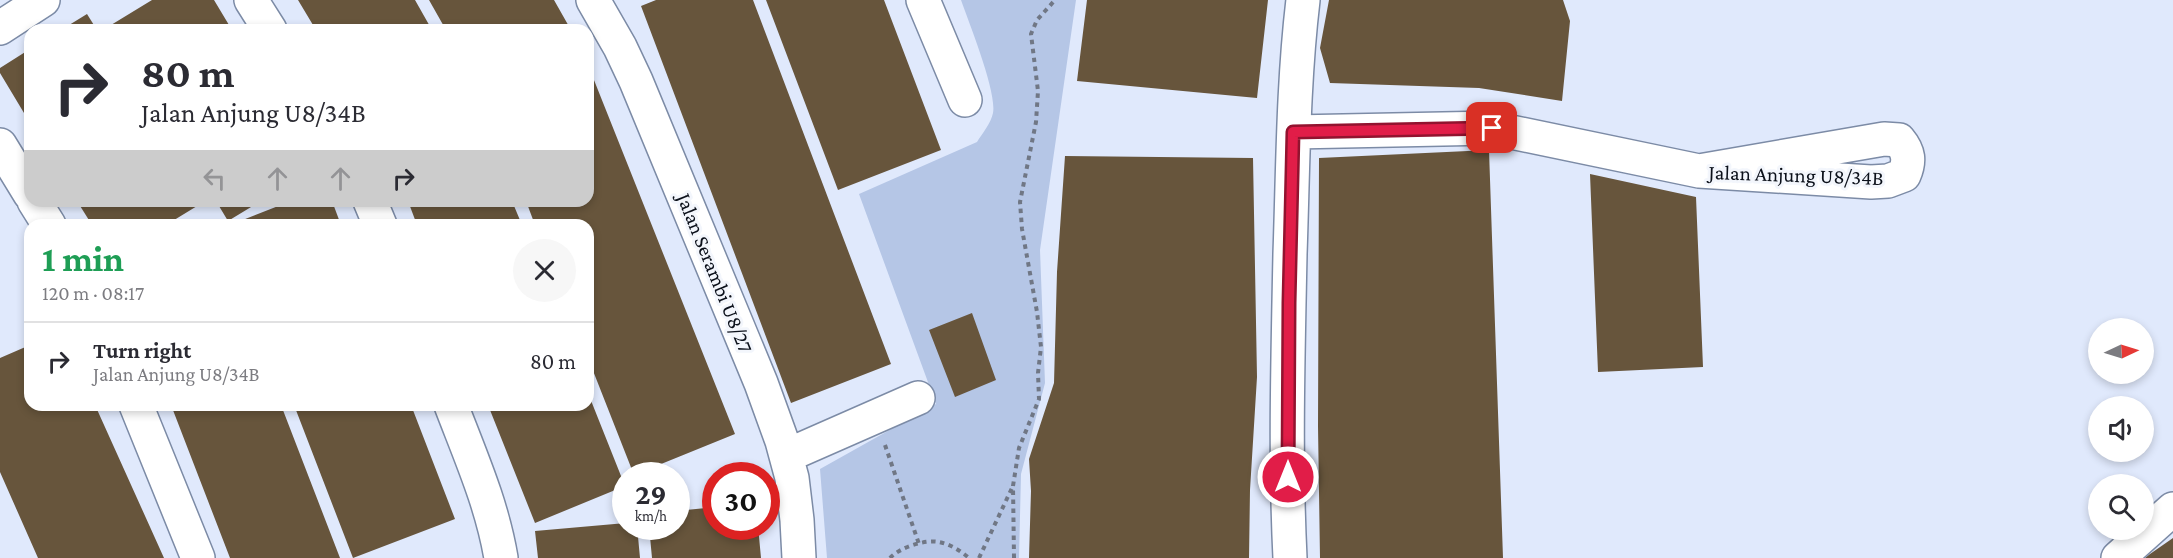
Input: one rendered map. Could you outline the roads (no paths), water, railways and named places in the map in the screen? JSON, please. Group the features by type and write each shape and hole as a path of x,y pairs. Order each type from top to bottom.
{"street":[{"path":"0,28 43,0"},
{"path":"251,0 266,24"},
{"name":"Jalan Serambi U8/27","path":"593,0 620,47 636,81 761,383 792,478 799,558"},
{"path":"923,0 965,100"},
{"path":"1290,558 1288,520 1289,303 1296,61 1303,0"},
{"name":"Jalan Anjung U8/34B","path":"1293,132 1492,128 1699,171 1871,182 1888,181 1904,175 1909,163 1906,150 1899,140 1884,139 1699,171"},
{"path":"0,145 24,184"},
{"path":"786,456 918,398"},
{"path":"138,411 198,558"},
{"path":"453,411 485,494 495,525 501,558"},
{"path":"2118,558 2173,509"}]}
